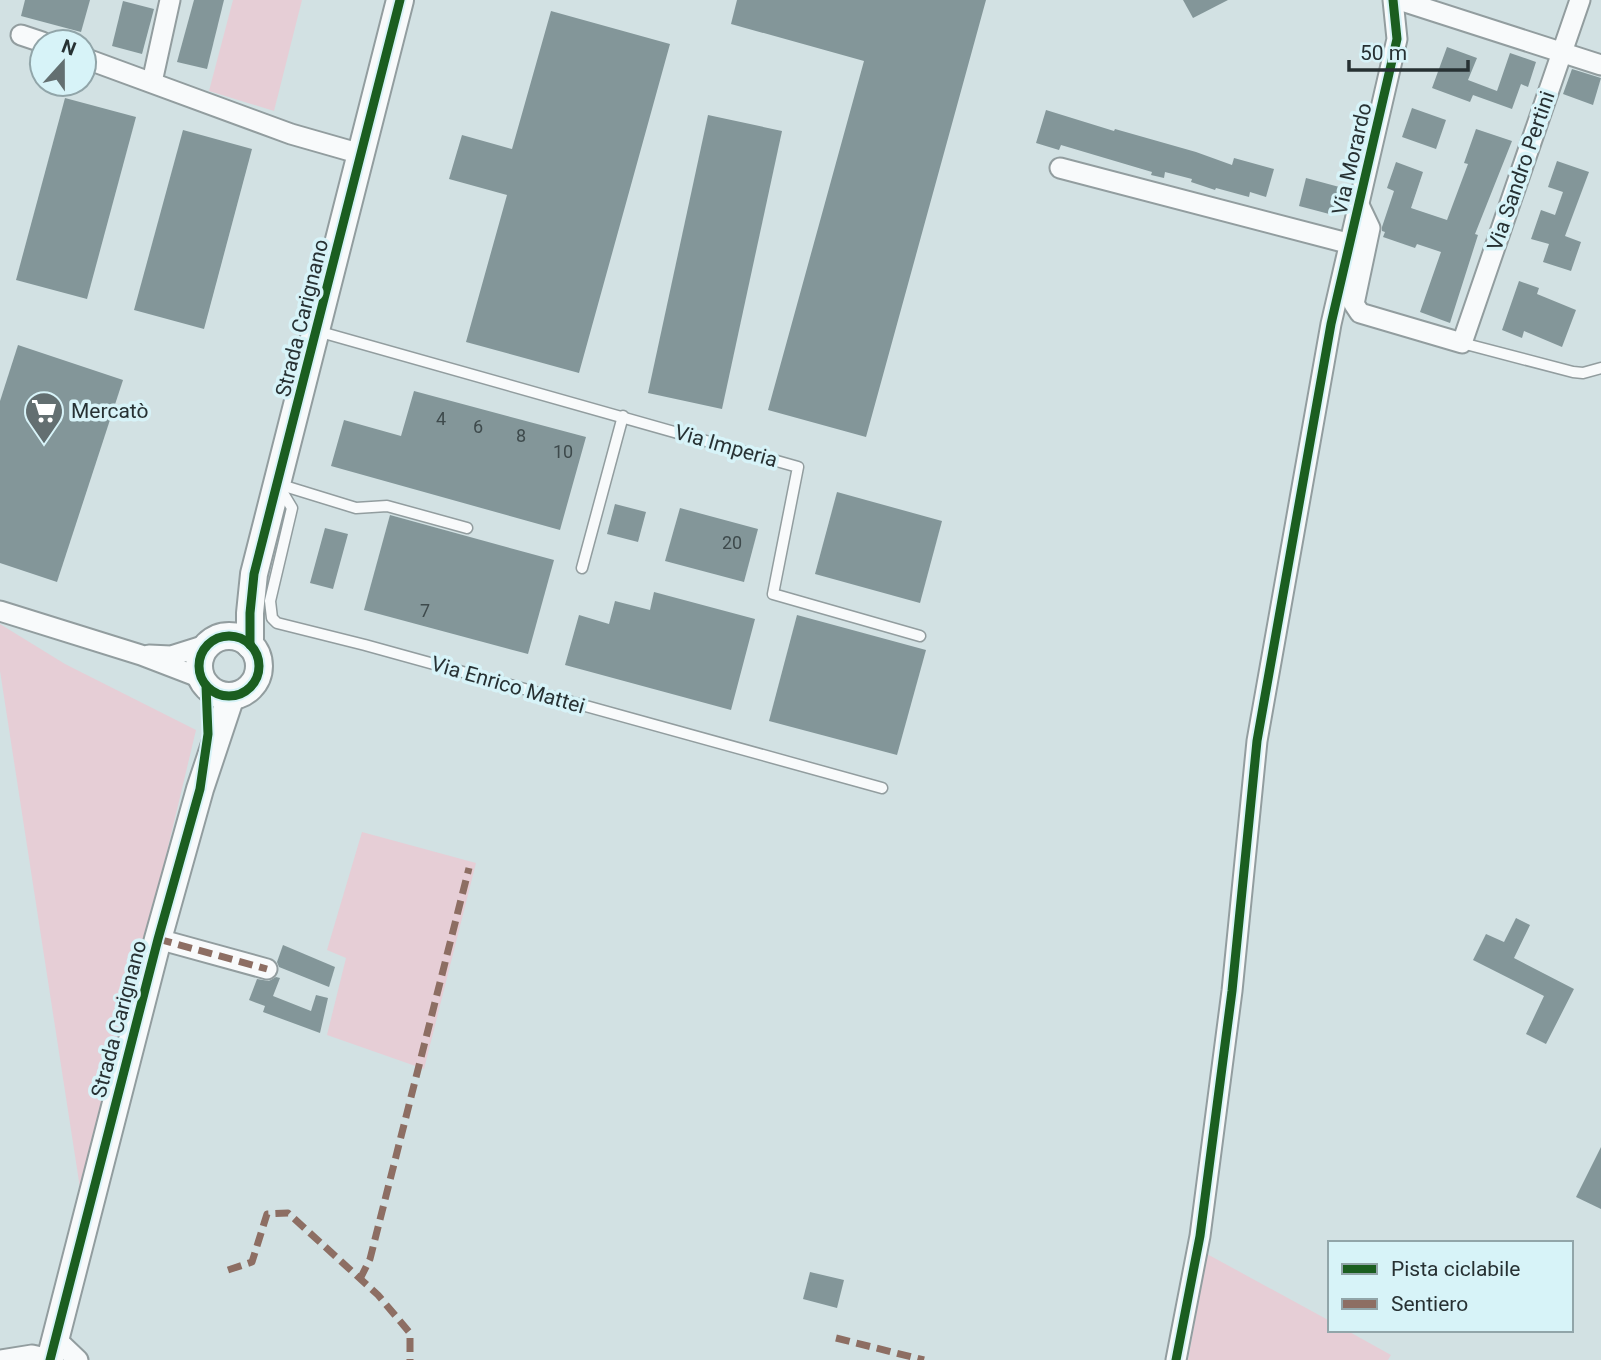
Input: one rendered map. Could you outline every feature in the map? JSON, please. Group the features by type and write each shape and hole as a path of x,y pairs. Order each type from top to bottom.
{"street":[{"path":"152,82 170,0"},
{"name":"Strada Carignano","path":"250,645 254,574 400,0"},
{"name":"Via Morardo","path":"1176,1360 1202,1223 1232,991 1257,741 1329,337 1397,39 1393,0"},
{"path":"1399,0 1601,65"},
{"name":"Via Sandro Pertini","path":"1462,343 1580,0"},
{"path":"21,35 28,38"},
{"path":"98,63 290,134 361,154"},
{"path":"1060,168 1351,244"},
{"name":"Via Morardo","path":"1360,207 1370,228 1354,304 1360,313 1462,343"},
{"name":"Strada Carignano","path":"214,640 230,625 254,574"},
{"path":"0,611 141,655 203,682 219,695 231,696 246,691 256,678 258,665 257,655 250,645 238,638 214,640 172,656 141,655"},
{"path":"203,682 199,665 202,652 214,640"},
{"name":"Strada Carignano","path":"200,789 208,734 209,703 203,682"},
{"name":"Strada Carignano","path":"52,1352 158,939 200,789 231,696"},
{"path":"158,939 267,968"},
{"path":"1,1360 52,1352 78,1360"}],"lane":[{"name":"Via Imperia","path":"317,331 798,467 773,594 920,636"},
{"path":"1462,343 1573,372 1601,369"},
{"path":"582,568 623,416"},
{"path":"278,484 356,508 387,506 467,528"},
{"name":"Via Enrico Mattei","path":"278,484 292,508 270,601 272,618 277,623 882,788"}],"shaded area":[{"path":"233,0 302,0 274,111 209,91"},
{"path":"0,624 65,664 196,730 149,927 80,1188 0,671"},
{"path":"362,832 476,863 424,1069 327,1035 346,958 327,950"},
{"path":"1207,1254 1328,1320 1328,1332 1350,1332 1391,1355 1388,1360 1188,1360"}],"building":[{"path":"25,0 90,0 82,28 66,28 21,16"},
{"path":"194,0 224,0 207,69 177,62"},
{"path":"737,0 986,0 866,437 768,410 864,61 731,24"},
{"path":"1183,0 1228,0 1193,18"},
{"path":"123,1 154,9 142,54 112,46"},
{"path":"551,11 670,44 579,373 466,342 507,195 449,179 462,135 512,149"},
{"path":"1447,47 1477,58 1468,80 1497,91 1510,53 1536,62 1528,87 1521,84 1512,109 1473,95 1470,102 1432,88"},
{"path":"1572,69 1601,78 1593,105 1563,94"},
{"path":"65,98 136,117 87,299 16,280"},
{"path":"1412,108 1446,120 1436,149 1402,137"},
{"path":"1046,110 1196,152 1232,165 1234,158 1274,169 1266,197 1250,192 1249,197 1216,188 1215,190 1191,182 1192,179 1165,172 1164,178 1151,175 1152,172 1061,145 1059,150 1036,143"},
{"path":"708,115 782,131 722,409 648,393"},
{"path":"1476,129 1512,141 1475,234 1478,235 1450,323 1420,312 1441,252 1417,244 1415,248 1383,237 1385,232 1382,227 1394,191 1387,188 1396,162 1423,172 1411,208 1447,220 1468,164 1464,163"},
{"path":"183,130 252,149 204,329 134,310"},
{"path":"1557,161 1589,172 1565,236 1581,242 1571,271 1543,262 1549,244 1531,239 1541,210 1555,215 1563,192 1548,187"},
{"path":"1306,178 1343,188 1333,215 1299,206"},
{"path":"1519,281 1539,288 1537,294 1576,310 1562,347 1524,331 1522,338 1502,330"},
{"path":"18,345 123,380 57,582 0,563 0,401"},
{"path":"414,391 586,437 560,530 331,466 344,420 401,436"},
{"path":"837,492 942,521 920,603 815,574"},
{"path":"615,504 646,512 638,542 607,534"},
{"path":"680,508 758,529 744,582 665,561"},
{"path":"390,515 554,560 528,654 364,610"},
{"path":"325,528 348,534 333,589 310,583"},
{"path":"654,592 755,619 731,710 565,665 579,615 609,624 615,601 650,610"},
{"path":"797,615 926,650 897,755 769,721"},
{"path":"1516,918 1530,925 1514,958 1574,989 1546,1044 1526,1034 1544,996 1473,960 1486,934 1504,942"},
{"path":"283,945 335,967 329,987 279,967 277,962"},
{"path":"280,978 273,996 311,1011 316,995 328,998 320,1033 263,1012 265,1006 249,1000 257,979 269,981"},
{"path":"1601,1147 1601,1209 1576,1197"},
{"path":"810,1272 844,1280 837,1308 803,1299"}],"marked path":[{"path":"360,1279 370,1259 469,868"},
{"path":"158,939 267,969"},
{"path":"228,1270 252,1262 267,1214 288,1213 378,1295 410,1333 410,1360"},
{"path":"836,1338 924,1360"}],"cycle path":[{"path":"250,645 254,574 400,0"},
{"path":"1176,1360 1200,1236 1232,991 1257,741 1331,324 1397,39 1393,0"},
{"path":"229,636 250,645 259,666 250,687 229,696 208,687 199,666 208,645 229,636"},
{"path":"50,1360 158,939 200,789 208,734 206,686"}],"place":[{"name":"Mercatò","path":"44,445"}]}
